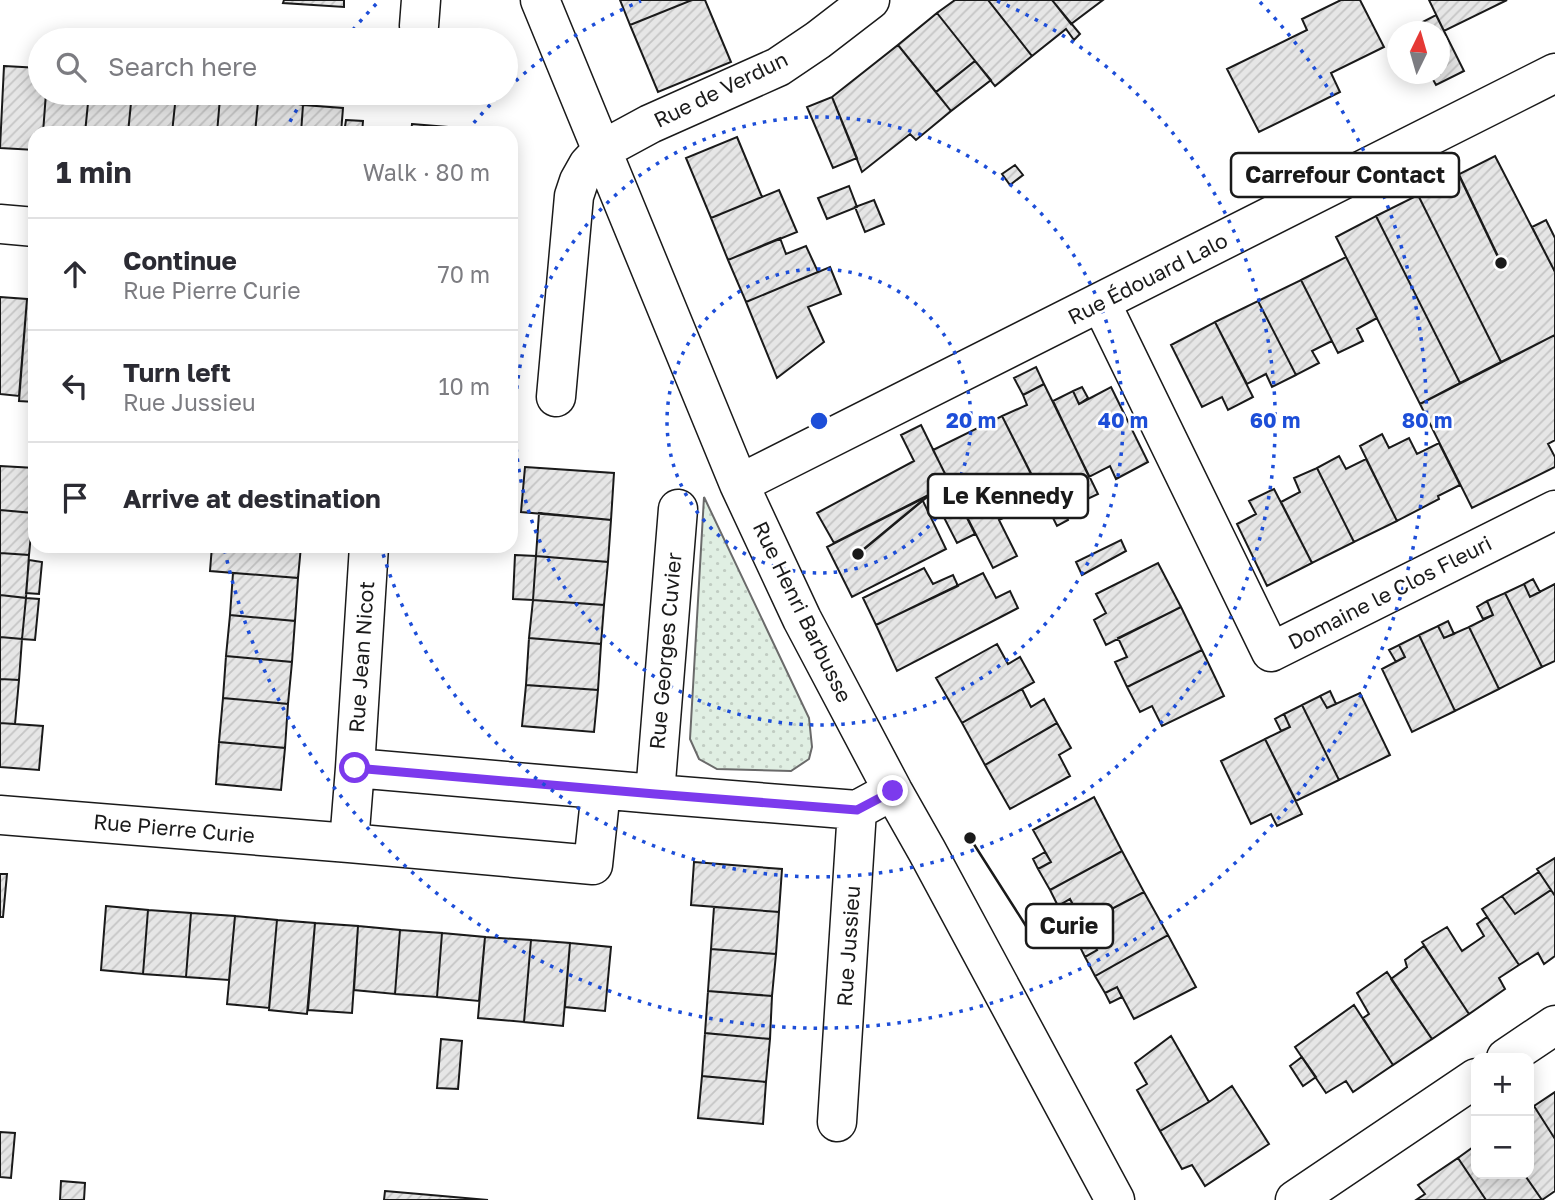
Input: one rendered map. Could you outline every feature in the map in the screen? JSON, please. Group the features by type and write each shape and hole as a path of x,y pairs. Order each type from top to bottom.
{"street":[{"name":"Rue Henri Barbusse","path":"540,0 739,484 802,619 1115,1200"},
{"name":"Rue de Verdun","path":"602,150 650,124 778,66 818,40 870,0"},
{"name":"Rue Édouard Lalo","path":"739,484 1555,73"},
{"path":"556,397 574,195 588,164 602,150"},
{"path":"0,224 28,226"},
{"name":"Domaine le Clos Fleuri","path":"1101,303 1271,652 1555,510"},
{"name":"Rue Georges Cuvier","path":"655,794 678,509"},
{"name":"Rue Jean Nicot","path":"355,768 369,553"},
{"path":"349,843 355,768 857,810 893,791"},
{"name":"Rue Pierre Curie","path":"0,814 593,865 601,790"},
{"name":"Rue Jussieu","path":"838,1122 857,810"},
{"path":"1513,1053 1555,1025"},
{"path":"1296,1200 1471,1081"}],"green space":[{"path":"704,497 809,718 812,747 809,759 791,771 717,769 699,759 690,739"}],"building":[{"path":"284,0 344,0 344,7 283,3"},
{"path":"620,0 692,0 630,25"},
{"path":"692,0 705,0 731,62 658,92 630,25"},
{"path":"955,0 988,0 1032,56 995,86 937,13"},
{"path":"988,0 1052,0 1080,34 1074,40 1066,29 1032,56"},
{"path":"1052,0 1103,0 1071,24"},
{"path":"1341,0 1360,0 1384,47 1331,73 1340,92 1259,132 1227,69 1307,30 1302,19"},
{"path":"1429,0 1507,0 1450,28 1450,21 1439,21"},
{"path":"937,13 975,61 936,92 898,45"},
{"path":"1436,15 1439,21 1424,21"},
{"path":"1450,43 1464,71 1450,78"},
{"path":"898,45 951,111 916,140 910,134 862,172 832,97"},
{"path":"975,61 991,80 951,111 936,92"},
{"path":"4,66 28,67 28,105 45,105 44,126 28,126 28,150 0,148"},
{"path":"832,97 857,158 833,168 807,107"},
{"path":"45,105 88,105 86,126 44,126"},
{"path":"88,105 131,105 129,126 86,126"},
{"path":"131,105 175,105 173,126 129,126"},
{"path":"175,105 219,105 218,126 173,126"},
{"path":"219,105 258,105 256,126 218,126"},
{"path":"258,105 303,105 302,126 256,126"},
{"path":"303,105 343,108 342,126 302,126"},
{"path":"346,120 363,121 363,126 345,126"},
{"path":"737,137 762,197 711,218 686,158"},
{"path":"1495,156 1555,272 1555,335 1501,362 1418,195"},
{"path":"1015,165 1023,175 1010,185 1002,174"},
{"path":"849,186 857,207 827,219 818,198"},
{"path":"779,190 797,232 728,260 711,218"},
{"path":"1418,195 1501,362 1460,383 1376,216"},
{"path":"874,200 884,224 865,232 855,207"},
{"path":"1376,216 1460,383 1420,404 1336,237"},
{"path":"1546,220 1555,238 1555,272 1532,227"},
{"path":"780,238 786,254 806,246 818,272 746,302 728,260"},
{"path":"1346,257 1377,318 1357,329 1363,341 1338,353 1301,280"},
{"path":"830,267 841,294 808,307 824,342 777,378 746,302"},
{"path":"1301,280 1332,341 1312,351 1319,363 1296,375 1258,301"},
{"path":"0,297 27,299 19,396 0,394"},
{"path":"27,299 28,402 19,401"},
{"path":"1258,301 1296,375 1272,387 1266,374 1247,384 1215,322"},
{"path":"1215,322 1253,397 1228,410 1222,397 1202,407 1171,345"},
{"path":"1555,335 1555,440 1548,444 1555,457 1555,467 1472,508 1420,404"},
{"path":"1036,367 1044,384 1023,395 1014,378"},
{"path":"1044,384 1098,494 1064,510 1068,520 1057,526 1002,416 1027,405 1023,395"},
{"path":"1082,387 1088,398 1079,404 1073,391"},
{"path":"1111,387 1148,462 1116,479 1110,466 1089,477 1053,401 1073,391 1079,404"},
{"path":"1002,416 1041,493 1004,511 1007,516 999,520 1017,556 993,568 933,450"},
{"path":"921,425 950,484 834,543 817,513 914,461 901,435"},
{"path":"1382,434 1389,448 1409,438 1417,454 1439,443 1460,485 1397,521 1360,446"},
{"path":"1339,456 1346,469 1366,459 1397,521 1354,542 1317,468"},
{"path":"0,466 28,468 28,513 0,510"},
{"path":"525,467 614,473 611,520 521,512"},
{"path":"1317,468 1354,542 1312,563 1281,502 1300,492 1294,478"},
{"path":"950,484 975,534 957,543 932,494"},
{"path":"1274,489 1312,563 1267,586 1237,524 1256,514 1249,501"},
{"path":"922,499 946,549 852,597 827,547"},
{"path":"0,510 28,513 29,555 0,553"},
{"path":"539,513 611,520 608,562 536,556"},
{"path":"1121,540 1126,551 1082,575 1076,562"},
{"path":"0,553 29,555 26,598 0,595"},
{"path":"211,553 300,553 298,578 210,571"},
{"path":"515,555 536,556 533,600 513,599"},
{"path":"536,556 608,562 604,605 533,600"},
{"path":"29,560 42,562 39,594 26,593"},
{"path":"1158,563 1181,607 1106,645 1094,620 1106,613 1096,594"},
{"path":"924,568 933,584 953,575 958,586 876,625 863,598"},
{"path":"233,573 298,578 295,621 230,615"},
{"path":"983,573 996,598 1010,591 1018,608 897,671 876,625"},
{"path":"1533,579 1540,592 1530,597 1524,584"},
{"path":"1524,584 1530,597 1555,584 1555,661 1542,667 1505,593"},
{"path":"1505,593 1542,667 1499,689 1469,627 1493,615 1487,601"},
{"path":"0,595 26,598 22,639 0,637"},
{"path":"26,598 39,599 35,640 22,639"},
{"path":"533,600 604,605 601,644 529,638"},
{"path":"1487,601 1493,615 1483,619 1477,607"},
{"path":"1181,607 1202,650 1127,687 1115,662 1127,657 1118,638"},
{"path":"230,615 295,621 292,662 226,656"},
{"path":"1448,621 1454,634 1444,638 1438,626"},
{"path":"1438,626 1444,638 1469,627 1499,689 1455,711 1419,635"},
{"path":"1419,635 1455,711 1412,732 1382,669 1405,657 1399,645"},
{"path":"0,637 22,639 19,680 0,679"},
{"path":"529,638 601,644 598,690 526,685"},
{"path":"997,644 1008,664 1020,657 1034,682 962,723 936,678"},
{"path":"1399,645 1405,657 1396,662 1389,650"},
{"path":"1202,650 1224,696 1162,726 1152,706 1140,712 1127,687"},
{"path":"226,656 292,662 288,704 223,698"},
{"path":"0,679 19,680 15,724 0,723"},
{"path":"526,685 598,690 594,732 522,726"},
{"path":"1022,689 1031,707 1044,699 1057,723 985,765 962,723"},
{"path":"1330,691 1336,704 1327,708 1320,696"},
{"path":"1360,693 1390,755 1339,780 1302,705 1320,696 1327,708"},
{"path":"223,698 288,704 285,748 219,742"},
{"path":"1302,705 1339,780 1296,801 1265,739 1290,727 1284,714"},
{"path":"1284,714 1290,727 1281,731 1275,719"},
{"path":"0,723 43,726 39,770 0,767"},
{"path":"1057,723 1071,748 1059,755 1070,776 1010,809 985,765"},
{"path":"1265,739 1302,814 1277,826 1271,814 1251,824 1221,761"},
{"path":"219,742 285,748 281,790 216,784"},
{"path":"1094,797 1122,851 1050,890 1038,869 1051,862 1033,830"},
{"path":"1122,851 1144,892 1083,924 1070,899 1058,906 1050,890"},
{"path":"1045,852 1051,862 1038,869 1033,859"},
{"path":"1555,858 1555,896 1537,869"},
{"path":"694,862 782,869 779,912 691,905"},
{"path":"1539,872 1551,890 1515,914 1502,896"},
{"path":"0,874 7,874 3,917 0,917"},
{"path":"1551,890 1555,896 1555,956 1544,964 1538,953 1519,965 1482,909 1502,896 1515,914"},
{"path":"1144,892 1168,935 1095,976 1085,957 1097,950 1083,924"},
{"path":"1070,899 1075,909 1062,916 1058,906"},
{"path":"106,906 148,910 143,974 101,970"},
{"path":"714,907 779,912 776,954 711,949"},
{"path":"148,910 191,913 186,977 143,974"},
{"path":"191,913 235,916 229,980 186,977"},
{"path":"235,916 277,920 269,1008 227,1004"},
{"path":"1487,917 1519,965 1499,978 1505,989 1469,1014 1422,942 1447,927 1462,951 1484,936 1477,924"},
{"path":"277,920 315,923 307,1014 269,1010"},
{"path":"315,923 358,926 352,1013 308,1010"},
{"path":"358,926 400,930 395,994 354,990"},
{"path":"400,930 442,933 437,997 395,994"},
{"path":"442,933 485,937 479,1001 437,997"},
{"path":"1168,935 1196,987 1134,1019 1117,987 1105,993 1095,976"},
{"path":"485,937 531,940 524,1022 478,1018"},
{"path":"531,940 570,943 563,1026 524,1022"},
{"path":"1092,940 1097,950 1085,957 1080,947"},
{"path":"570,943 611,947 605,1011 565,1007"},
{"path":"1424,946 1469,1014 1432,1039 1391,979 1407,967 1405,960"},
{"path":"711,949 776,954 772,996 708,991"},
{"path":"1387,972 1432,1039 1393,1065 1363,1018 1369,1014 1357,993"},
{"path":"1117,987 1122,997 1110,1003 1105,993"},
{"path":"708,991 772,996 770,1039 705,1033"},
{"path":"1354,1005 1393,1065 1353,1092 1346,1081 1326,1093 1295,1047"},
{"path":"705,1033 770,1039 766,1082 702,1076"},
{"path":"1171,1036 1209,1102 1160,1131 1137,1090 1147,1084 1135,1063"},
{"path":"441,1039 462,1041 458,1089 437,1088"},
{"path":"1302,1057 1316,1077 1303,1086 1290,1066"},
{"path":"702,1076 766,1082 763,1124 698,1118"},
{"path":"1232,1086 1269,1144 1205,1186 1192,1165 1182,1169 1160,1131"},
{"path":"1555,1092 1555,1139 1534,1106"},
{"path":"1534,1106 1555,1139 1555,1191 1542,1200 1527,1179 1534,1179"},
{"path":"0,1132 15,1133 11,1178 0,1177"},
{"path":"1471,1149 1471,1178 1458,1158"},
{"path":"1458,1158 1486,1200 1416,1200 1425,1194 1418,1185"},
{"path":"1472,1179 1527,1179 1542,1200 1486,1200"},
{"path":"61,1181 85,1183 84,1200 60,1200"},
{"path":"385,1191 488,1200 384,1200"}],"place":[{"name":"Carrefour Contact","path":"1501,263"},
{"name":"Le Kennedy","path":"858,554"},
{"name":"Curie","path":"970,838"}],"route":[{"path":"355,768 857,810 893,791"}]}
